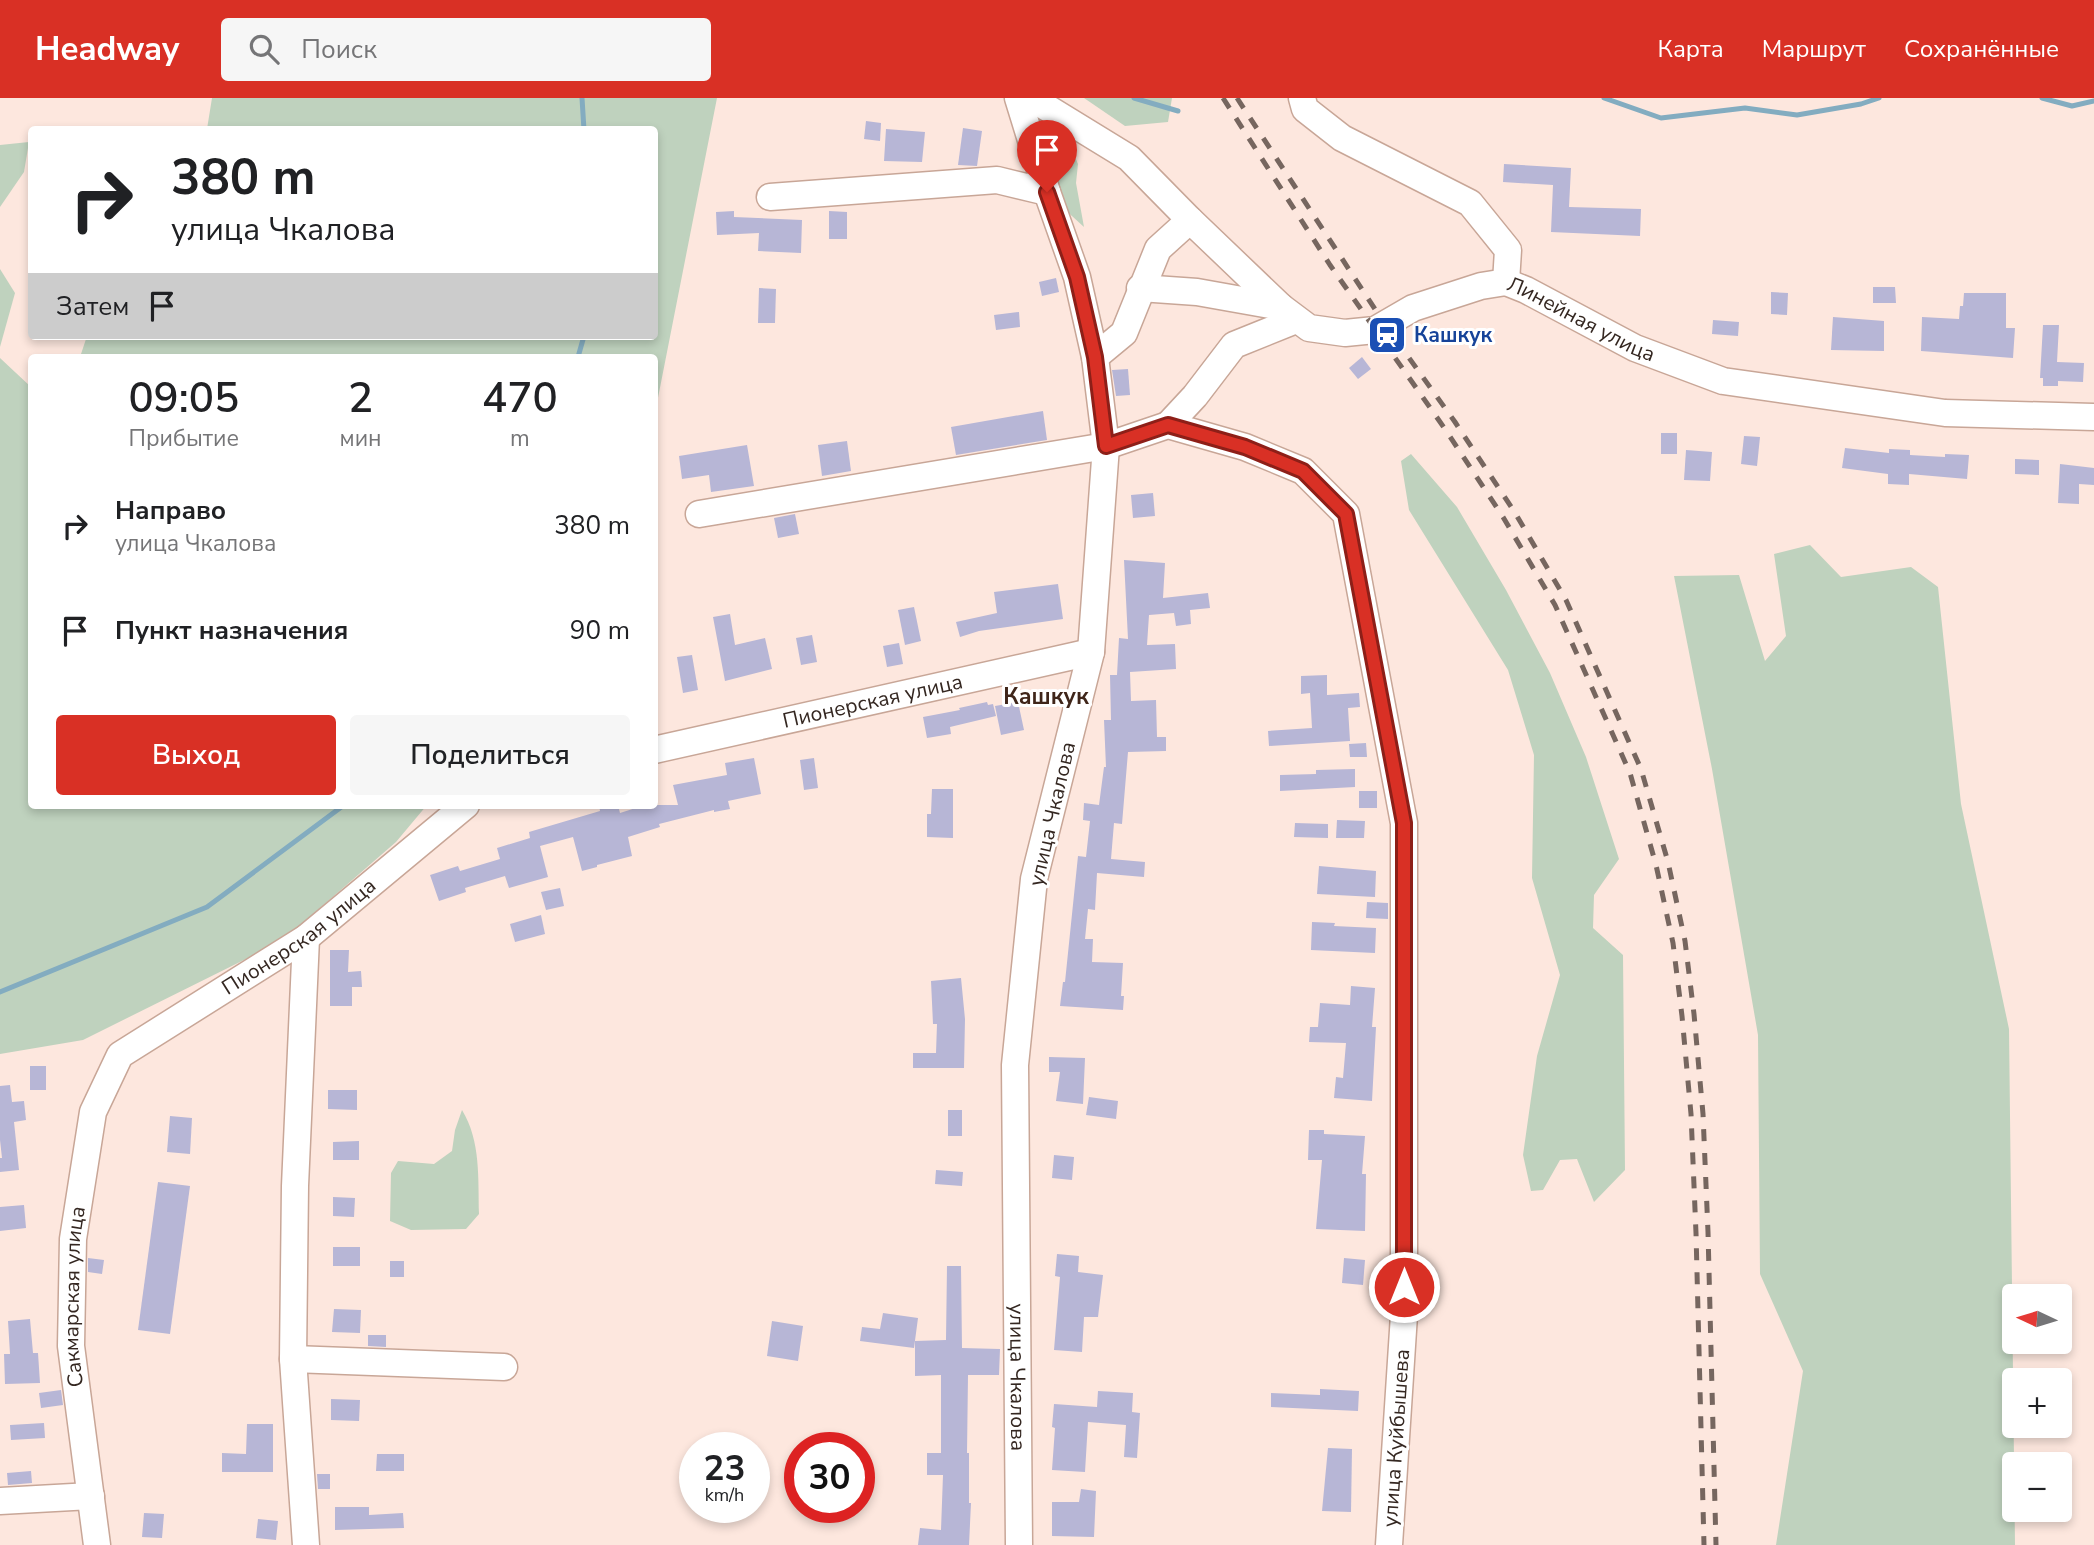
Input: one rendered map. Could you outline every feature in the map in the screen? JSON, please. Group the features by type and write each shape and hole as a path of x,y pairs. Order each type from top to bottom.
{"street":[{"name":"улица Чкалова","path":"1018,98 1077,277 1095,357 1106,446 1091,652 1034,879 1015,1065 1019,1545"},
{"name":"Линейная улица","path":"1031,98 1129,158 1289,314 1309,328 1345,333 1375,330 1413,308 1481,286 1506,282 1526,289 1635,348 1723,381 1945,413 2094,417"},
{"path":"1302,98 1305,109 1342,138 1470,203 1508,250 1506,282"},
{"path":"770,197 997,180 1047,192"},
{"path":"1095,357 1124,332 1158,249 1190,220"},
{"path":"1140,288 1197,292 1289,314"},
{"path":"699,514 1106,446 1168,425 1195,397 1234,345 1289,314"},
{"name":"улица Куйбышева","path":"1168,425 1245,447 1303,471 1346,514 1404,823 1404,1315 1389,1545"},
{"name":"Пионерская улица","path":"658,749 1091,652"},
{"name":"Пионерская улица","path":"120,1055 306,938 461,809"},
{"path":"306,938 295,1186 293,1359 306,1545"},
{"name":"Сакмарская улица","path":"97,1545 71,1346 73,1240 93,1112 120,1055"},
{"path":"293,1359 504,1367"},
{"path":"0,1501 91,1496"}],"green space":[{"path":"212,98 717,98 658,398 658,354 81,354 86,340 658,340 658,126 207,126"},
{"path":"1084,98 1172,98 1168,122 1125,126"},
{"path":"1039,125 1067,138 1078,164 1076,183 1084,227 1061,206"},
{"path":"28,142 24,172 0,207 0,145"},
{"path":"0,269 15,293 0,347"},
{"path":"0,358 28,384 28,809 424,809 396,842 282,941 83,1040 0,1054"},
{"path":"1411,454 1457,507 1506,590 1550,673 1586,757 1619,859 1594,895 1593,928 1623,955 1625,1170 1594,1202 1577,1159 1560,1160 1543,1190 1531,1191 1523,1155 1537,1056 1560,975 1532,878 1534,755 1508,670 1409,510 1401,461"},
{"path":"1810,545 1841,577 1911,567 1938,587 1961,804 2009,1029 2012,1284 2002,1284 2002,1354 2013,1354 2013,1368 2002,1368 2002,1438 2014,1438 2014,1452 2002,1452 2002,1522 2015,1522 2015,1545 1776,1545 1803,1371 1760,1274 1758,1035 1712,769 1674,576 1739,575 1765,661 1786,636 1774,554"},
{"path":"462,1110 473,1134 479,1214 466,1229 411,1230 390,1221 391,1173 398,1161 434,1164 452,1151"}],"building":[{"path":"866,121 881,123 880,141 864,139"},
{"path":"963,128 982,131 977,166 958,165"},
{"path":"886,129 925,132 922,162 884,161"},
{"path":"1504,164 1571,168 1569,207 1641,209 1640,236 1551,232 1553,185 1503,182"},
{"path":"734,211 734,217 802,220 801,253 758,251 759,233 717,235 716,212"},
{"path":"829,211 847,212 847,239 829,239"},
{"path":"1056,278 1059,292 1042,296 1039,282"},
{"path":"1873,287 1895,287 1896,303 1873,303"},
{"path":"759,288 776,289 775,323 758,323"},
{"path":"1771,292 1788,293 1787,315 1771,314"},
{"path":"1964,293 2006,293 2006,328 2015,328 2013,358 1921,351 1922,317 1959,319"},
{"path":"1019,312 1020,327 996,330 994,315"},
{"path":"1833,317 1884,321 1884,351 1831,350"},
{"path":"1713,320 1739,322 1738,336 1712,334"},
{"path":"2043,325 2059,325 2057,362 2084,363 2083,382 2058,381 2058,386 2043,386 2043,378 2040,378"},
{"path":"1362,357 1371,369 1358,379 1349,368"},
{"path":"1128,369 1130,395 1116,396 1112,370"},
{"path":"1043,411 1047,440 956,455 951,427"},
{"path":"1661,433 1677,433 1677,454 1661,454"},
{"path":"1744,436 1760,437 1757,466 1741,464"},
{"path":"847,441 851,471 822,476 818,445"},
{"path":"747,445 754,486 711,492 709,475 682,479 679,456"},
{"path":"1845,448 1889,453 1889,449 1910,450 1910,455 1945,457 1945,454 1969,455 1967,479 1909,474 1909,485 1888,484 1888,474 1842,468"},
{"path":"1686,450 1712,452 1710,481 1684,480"},
{"path":"2015,459 2039,460 2039,475 2015,474"},
{"path":"2060,464 2094,468 2094,485 2079,484 2079,504 2058,503"},
{"path":"1153,493 1155,516 1133,518 1131,495"},
{"path":"795,514 799,534 778,538 774,518"},
{"path":"1124,560 1165,563 1163,598 1208,593 1210,608 1190,610 1191,624 1176,626 1174,613 1149,615 1147,645 1175,644 1176,669 1130,672 1131,701 1156,700 1157,737 1166,737 1166,751 1128,752 1122,824 1114,823 1111,859 1145,862 1144,877 1097,873 1095,910 1088,909 1085,939 1093,939 1092,962 1123,963 1123,1010 1060,1006 1065,982 1078,856 1086,857 1090,821 1083,820 1084,803 1099,805 1106,767 1104,720 1111,720 1110,675 1117,675 1119,638 1128,639"},
{"path":"1058,584 1063,619 979,631 960,637 956,622 997,613 994,592"},
{"path":"914,607 921,641 905,645 898,610"},
{"path":"730,614 735,645 765,638 772,669 725,681 713,617"},
{"path":"812,635 817,662 801,665 796,638"},
{"path":"899,643 903,664 887,667 883,646"},
{"path":"692,655 698,690 683,693 677,657"},
{"path":"1327,675 1327,695 1359,693 1360,707 1348,708 1350,741 1269,746 1268,731 1312,728 1310,693 1301,694 1301,676"},
{"path":"987,702 988,705 993,704 996,716 950,727 951,734 927,738 923,717"},
{"path":"1018,702 1024,730 1001,735 995,706"},
{"path":"1366,743 1367,757 1350,757 1349,744"},
{"path":"754,758 761,794 728,801 730,809 714,810 659,824 660,827 628,837 632,856 582,871 573,837 540,846 548,877 509,888 505,876 465,888 466,892 439,901 430,875 458,866 460,871 500,859 497,848 530,838 529,832 600,809 619,809 620,813 632,809 658,809 658,805 678,805 673,785 727,775 725,763"},
{"path":"814,758 818,788 804,790 800,760"},
{"path":"1355,769 1355,787 1280,791 1280,775 1316,774 1316,770"},
{"path":"932,789 953,789 953,838 927,837 927,814 931,814"},
{"path":"1359,791 1377,791 1377,808 1359,808"},
{"path":"1337,820 1365,821 1364,838 1336,838"},
{"path":"1295,823 1328,824 1328,838 1294,837"},
{"path":"1319,866 1376,871 1375,897 1317,894"},
{"path":"560,888 564,906 546,910 541,892"},
{"path":"1367,902 1388,903 1388,919 1366,918"},
{"path":"541,915 545,934 515,942 510,924"},
{"path":"1312,922 1376,928 1375,953 1311,950"},
{"path":"330,950 349,950 348,972 361,971 362,987 352,987 352,1006 330,1006"},
{"path":"961,978 965,1019 964,1068 913,1068 913,1053 936,1053 937,1024 933,1024 931,981"},
{"path":"1351,986 1375,988 1372,1101 1334,1098 1336,1077 1343,1078 1346,1043 1309,1042 1310,1027 1318,1027 1320,1003 1350,1005"},
{"path":"1049,1057 1085,1058 1083,1104 1056,1101 1060,1072 1049,1072"},
{"path":"30,1066 46,1066 46,1090 30,1090"},
{"path":"10,1085 12,1102 24,1101 26,1120 14,1122 19,1170 0,1172 0,1086"},
{"path":"328,1090 357,1090 357,1110 328,1109"},
{"path":"1089,1097 1118,1101 1116,1119 1086,1115"},
{"path":"948,1110 962,1110 962,1136 948,1136"},
{"path":"170,1116 192,1118 190,1154 167,1152"},
{"path":"1309,1130 1324,1130 1324,1134 1365,1136 1362,1174 1366,1174 1365,1231 1316,1229 1322,1160 1308,1160"},
{"path":"359,1141 359,1160 333,1160 333,1142"},
{"path":"1054,1155 1074,1157 1072,1180 1052,1178"},
{"path":"936,1170 963,1172 962,1186 935,1184"},
{"path":"158,1182 190,1186 170,1334 138,1330"},
{"path":"333,1197 355,1198 354,1217 333,1216"},
{"path":"24,1205 26,1228 0,1231 0,1207"},
{"path":"333,1247 360,1247 360,1266 333,1266"},
{"path":"1057,1254 1079,1256 1078,1272 1103,1275 1098,1317 1084,1317 1082,1352 1054,1350 1060,1277 1055,1276"},
{"path":"88,1258 104,1260 102,1274 88,1272"},
{"path":"1344,1258 1365,1260 1363,1285 1342,1283"},
{"path":"390,1261 404,1261 404,1277 390,1277"},
{"path":"947,1266 961,1266 962,1348 1000,1349 999,1375 968,1375 967,1453 971,1503 969,1545 918,1545 920,1528 941,1530 943,1475 927,1475 927,1453 941,1453 941,1375 915,1376 915,1341 946,1340"},
{"path":"334,1309 361,1310 360,1333 332,1332"},
{"path":"883,1313 918,1318 914,1348 860,1341 862,1327 880,1329"},
{"path":"30,1319 33,1353 38,1353 40,1383 5,1384 4,1354 10,1354 8,1321"},
{"path":"772,1321 803,1326 798,1361 767,1356"},
{"path":"368,1335 386,1335 386,1347 368,1346"},
{"path":"1320,1389 1359,1391 1358,1411 1271,1407 1271,1393 1320,1395"},
{"path":"61,1390 63,1405 41,1408 39,1393"},
{"path":"1098,1391 1133,1393 1132,1412 1140,1413 1137,1458 1124,1457 1126,1425 1088,1422 1085,1472 1052,1470 1054,1404 1097,1407"},
{"path":"331,1399 360,1400 359,1421 331,1420"},
{"path":"44,1423 45,1438 11,1440 10,1425"},
{"path":"247,1424 273,1424 273,1472 222,1472 222,1453 246,1454"},
{"path":"1328,1448 1352,1449 1351,1512 1322,1511"},
{"path":"377,1454 404,1454 404,1471 376,1471"},
{"path":"31,1471 32,1483 8,1485 7,1473"},
{"path":"317,1474 330,1474 330,1489 318,1489"},
{"path":"1081,1489 1096,1491 1094,1537 1052,1536 1052,1502 1079,1502"},
{"path":"335,1507 369,1507 369,1515 403,1513 404,1528 335,1530"},
{"path":"144,1513 164,1514 162,1538 142,1537"},
{"path":"258,1519 278,1521 276,1540 256,1538"}],"waterway":[{"path":"582,98 584,126"},
{"path":"1134,98 1178,111"},
{"path":"1604,98 1661,118 1745,108 1797,115 1861,104 1879,98"},
{"path":"2042,98 2072,106 2094,101"},
{"path":"579,354 583,340"},
{"path":"0,992 207,907 339,809"}],"railway":[{"path":"1223,98 1330,265 1503,517 1555,605 1630,773 1656,865 1673,943 1682,1016 1691,1114 1696,1233 1704,1545"},
{"path":"1237,98 1384,323 1514,511 1566,600 1641,769 1668,862 1685,941 1694,1014 1703,1114 1708,1232 1716,1545"}],"place":[{"name":"Кашкук","path":"1387,335"}],"district":[{"name":"Кашкук","path":"1046,696"}],"route":[{"path":"1047,192 1077,277 1095,357 1106,446 1168,425 1245,447 1303,471 1346,514 1404,823 1404,1287"}]}
